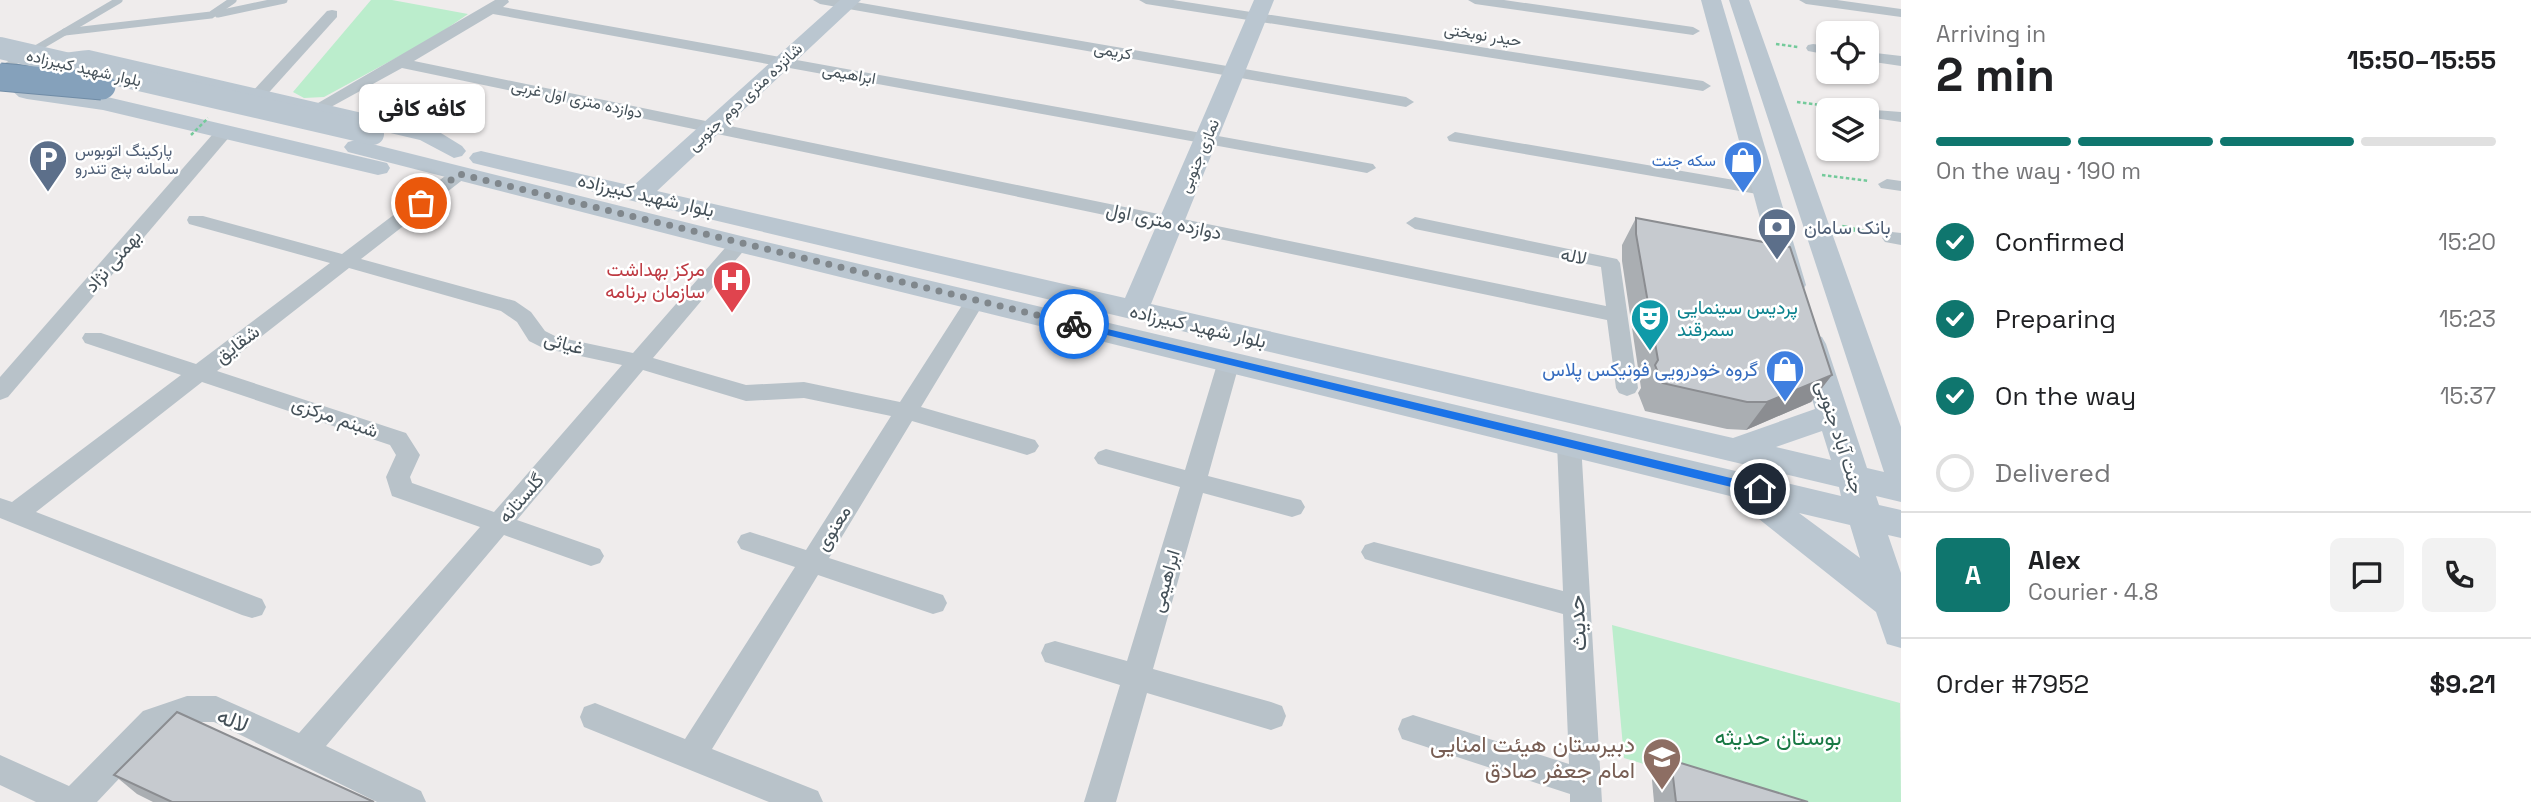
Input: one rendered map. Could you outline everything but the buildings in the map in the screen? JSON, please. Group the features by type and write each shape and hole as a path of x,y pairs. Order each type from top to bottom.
{"highway":[{"path":"0,74 102,86"}],"main road":[{"name":"جنت آباد جنوبی","path":"1711,0 1763,190 1897,618"},
{"path":"1739,0 1814,220 1892,430 1901,474"},
{"name":"شانزده متری دوم جنوبی","path":"640,194 848,2"},
{"name":"نمازی جنوبی","path":"1134,311 1261,9"},
{"name":"بلوار شهید کبیرزاده","path":"0,48 364,141 739,243 1569,443 1734,467 1853,478 1901,489"},
{"name":"بلوار شهید کبیرزاده","path":"449,164 428,135 89,56 57,61 30,74 19,87 27,92 103,103 388,171 449,164 640,194 1134,311 1734,467 1866,516 1901,524"},
{"name":"بلوار شهید کبیرزاده","path":"0,61 102,86 364,141"},
{"path":"1833,415 1734,467 1897,618"}],"street":[{"path":"314,110 400,63 505,0"},
{"name":"کریمی","path":"820,0 848,2 1406,102"},
{"name":"حیدر نوبختی","path":"1146,0 1261,9 1703,86"},
{"path":"1475,0 1693,31"},
{"path":"1806,0 1901,13"},
{"name":"ابراهیمی","path":"491,9 1367,168"},
{"path":"257,96 332,14"},
{"path":"1879,58 1901,61"},
{"name":"دوازده متری اول غربی","path":"400,63 712,127"},
{"path":"1879,114 1901,117"},
{"name":"دوازده متری اول","path":"712,127 1616,315"},
{"name":"بهمنی نژاد","path":"0,391 225,131"},
{"path":"1455,137 1763,190"},
{"name":"شقایق","path":"8,511 201,372 345,261 449,164"},
{"name":"غیاثی","path":"196,220 508,306 524,317 537,336 551,343 638,361 746,393 804,390 906,411 1027,446"},
{"name":"لاله","path":"1415,223 1611,263 1627,388"},
{"name":"گلستانه","path":"302,752 739,243"},
{"name":"معنوی","path":"692,755 975,301"},
{"path":"93,338 201,372"},
{"name":"ابراهیمی","path":"1100,802 1229,361"},
{"name":"شبنم مرکزی","path":"201,372 398,439 408,455 398,477 401,489 498,524"},
{"name":"حدیث","path":"1569,443 1585,793"},
{"path":"1106,458 1292,507"},
{"path":"8,511 252,607"},
{"path":"498,524 591,556"},
{"path":"750,542 933,603"},
{"path":"1374,552 1576,606"},
{"path":"1055,653 1272,716"},
{"name":"لاله","path":"73,802 154,721 187,709 216,709 410,802"},
{"path":"595,717 807,802"},
{"path":"1413,729 1585,793"},
{"path":"0,770 73,802"}],"lane":[{"path":"0,74 36,49 119,0"},
{"path":"211,15 233,0"},
{"path":"65,32 211,15 284,0"}],"path":[{"path":"1754,42 1816,48"},
{"path":"1773,99 1816,105"},
{"path":"1797,171 1894,185"},
{"path":"1814,220 1897,239"}],"green space":[{"path":"371,0 392,0 468,14 433,38 324,97 304,98 293,92"},
{"name":"بوستان حدیثه","path":"1612,625 1900,703 1901,802 1770,802 1624,758"}],"way so far":[{"path":"421,203 459,174 1074,324"}],"place":[{"name":"پارکینگ اتوبوس سامانه پنج تندرو","path":"48,193"},
{"name":"سکه جنت","path":"1743,194"},
{"name":"کافه کافی","path":"421,203"},
{"name":"بانک سامان","path":"1777,261"},
{"name":"مرکز بهداشت سازمان برنامه","path":"732,314"},
{"name":"پردیس سینمایی سمرقند","path":"1650,352"},
{"name":"گروه خودرویی فونیکس پلاس","path":"1785,403"},
{"name":"دبیرستان هیئت امنایی امام جعفر صادق","path":"1662,791"}],"route":[{"path":"1074,324 1760,489"}]}
